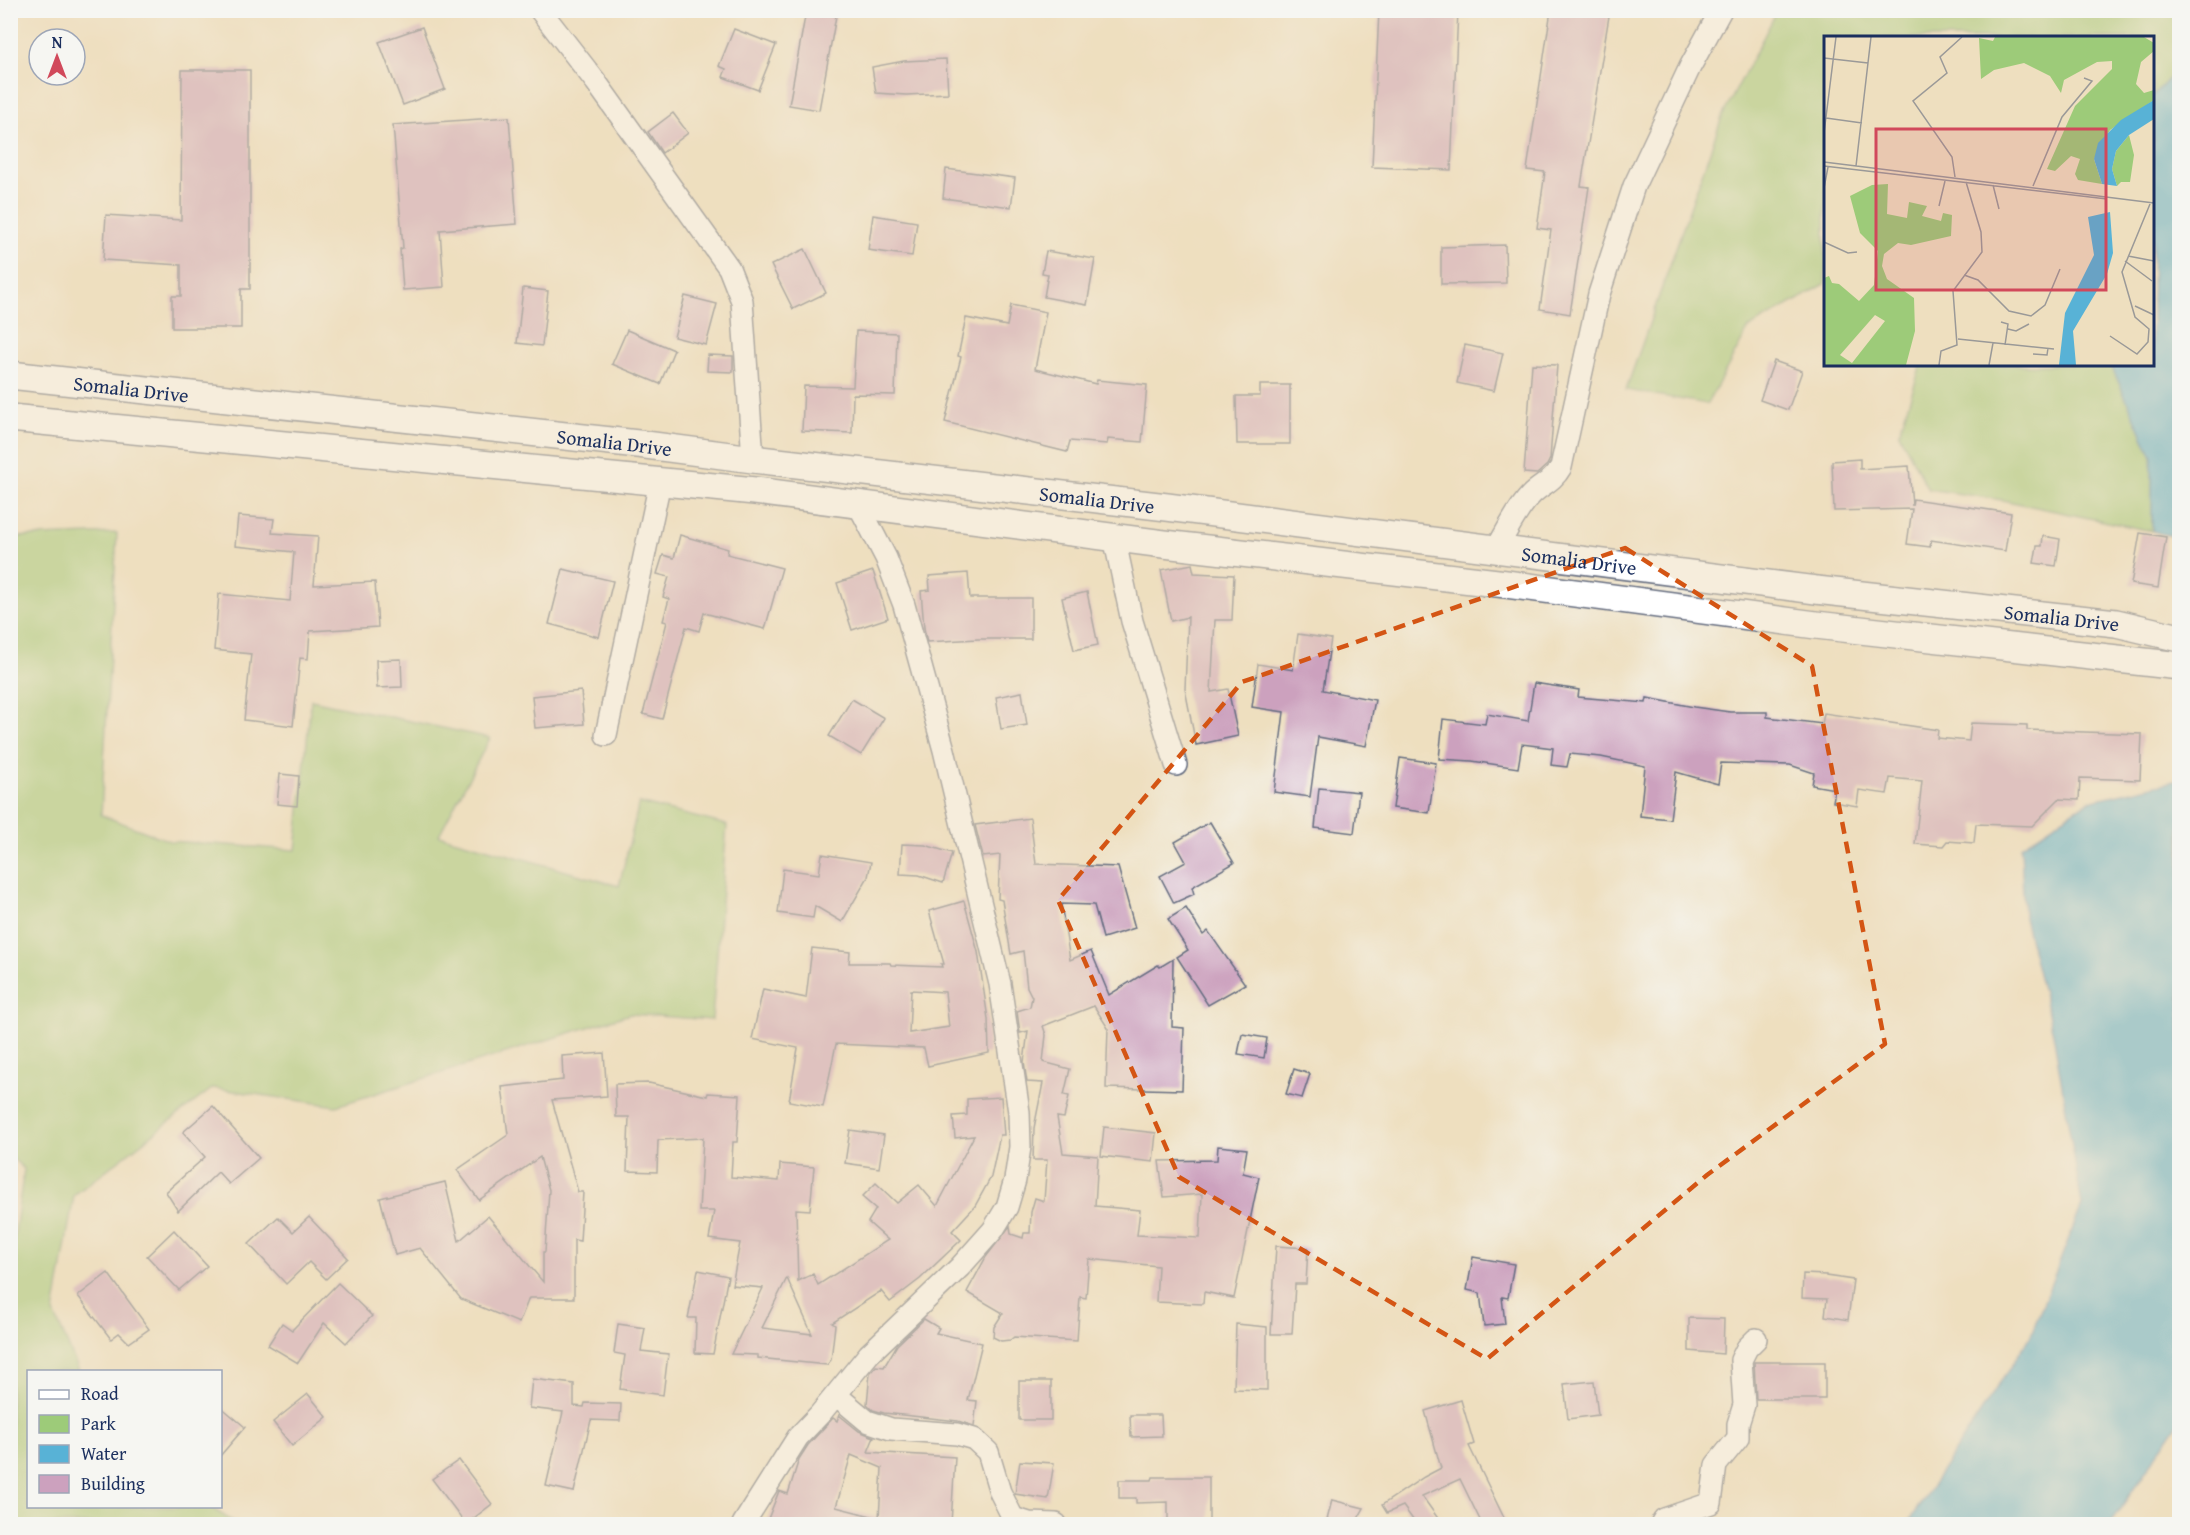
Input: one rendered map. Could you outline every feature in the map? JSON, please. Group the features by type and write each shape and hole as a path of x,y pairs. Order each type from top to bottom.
{"main road":[{"name":"Somalia Drive","path":"10,375 638,444 1155,505 1816,590 2116,623 2180,638"},
{"name":"Somalia Drive","path":"10,418 660,482 858,504 1506,584 1816,625 2180,666"}],"street":[{"path":"540,10 596,82 729,268 742,302 753,459"},
{"path":"1497,548 1521,507 1532,494 1555,477 1561,467 1599,294 1634,186 1690,67 1720,10"},
{"path":"606,735 660,482"},
{"path":"742,1524 798,1437 869,1354 960,1267 993,1230 1007,1207 1015,1180 1020,1147 1019,1112 1000,984 944,750 904,605 886,558 858,504"},
{"path":"1114,537 1132,621 1176,765"},
{"path":"1660,1524 1664,1519 1711,1503 1716,1465 1738,1438 1738,1424 1744,1405 1741,1360 1747,1348 1756,1339"},
{"path":"836,1395 867,1421 891,1429 957,1434 974,1439 987,1452 1000,1492 1013,1518 1029,1523 1056,1524"}],"highlighted area":[{"path":"1625,548 1812,666 1885,1044 1707,1175 1487,1359 1179,1177 1058,900 1242,682"}],"green space":[{"path":"1777,11 2179,11 2179,68 2154,95 2154,36 1824,36 1824,285 1749,328 1707,404 1626,390 1722,117"},
{"path":"1921,366 2111,366 2152,456 2152,531 2002,500 1928,489 1899,433"},
{"path":"117,533 101,815 170,841 296,850 311,700 490,738 439,835 619,886 639,803 727,825 712,1020 630,1014 336,1106 213,1088 74,1195 54,1313 79,1370 27,1370 27,1508 212,1508 237,1524 11,1524 10,1267 24,1169 10,1156 11,537"}],"water":[{"path":"2179,68 2179,538 2152,531 2152,456 2111,366 2154,366 2154,95"},
{"path":"2174,781 2180,783 2179,1422 2110,1524 1907,1524 2030,1337 2082,1205 2053,1033 2024,918 2021,846 2089,801"}],"building":[{"path":"1379,10 1458,10 1451,170 1372,167"},
{"path":"1551,10 1610,10 1581,186 1589,187 1570,314 1540,309 1551,230 1537,228 1545,172 1527,170"},
{"path":"806,11 836,16 819,110 789,105"},
{"path":"422,27 445,89 403,105 379,42"},
{"path":"734,29 776,45 758,90 723,77 726,69 719,66"},
{"path":"946,59 948,93 906,95 876,93 872,67 904,61"},
{"path":"182,70 250,70 250,289 241,289 241,328 172,328 172,296 181,296 181,265 103,260 106,215 181,220"},
{"path":"673,113 688,133 662,153 648,132"},
{"path":"509,117 517,224 440,230 444,287 403,290 400,249 403,248 393,125"},
{"path":"946,169 1015,178 1011,207 943,198"},
{"path":"873,215 917,222 912,256 868,250"},
{"path":"1505,245 1506,283 1441,284 1441,247"},
{"path":"805,249 826,293 793,309 771,265"},
{"path":"1046,251 1095,259 1087,305 1044,297 1048,274 1042,273"},
{"path":"523,288 548,291 542,346 517,343"},
{"path":"685,296 717,304 706,345 674,337"},
{"path":"1011,305 1046,312 1035,369 1096,384 1097,380 1147,385 1142,442 1108,439 1107,444 1070,441 1067,452 945,422 961,357 958,356 966,318 1007,326"},
{"path":"627,330 674,350 660,384 612,364"},
{"path":"856,331 897,333 895,395 853,394 852,433 802,431 804,386 853,387"},
{"path":"1465,345 1503,353 1494,391 1457,383"},
{"path":"708,355 733,356 733,372 707,371"},
{"path":"1774,361 1802,371 1788,410 1760,400"},
{"path":"1532,364 1557,365 1550,459 1537,474 1524,473"},
{"path":"1260,385 1290,385 1290,444 1237,444 1236,396 1260,396"},
{"path":"1860,459 1860,469 1909,466 1912,506 1913,499 2011,513 2005,551 1931,540 1930,547 1907,544 1912,509 1834,511 1832,461"},
{"path":"238,516 274,519 272,533 318,536 314,585 375,582 378,627 310,631 308,659 300,658 293,726 244,720 251,654 214,650 219,594 290,601 294,552 235,546"},
{"path":"2140,533 2166,537 2158,588 2131,584"},
{"path":"680,535 728,549 727,554 782,568 765,629 704,613 699,631 686,627 662,719 643,714 667,622 663,621 669,599 663,597 669,577 657,574 663,555 674,558"},
{"path":"2043,536 2060,539 2056,566 2034,563 2037,546 2042,546"},
{"path":"1192,564 1194,573 1234,575 1232,620 1215,620 1211,692 1228,689 1238,736 1196,745 1185,689 1188,617 1171,621 1161,570"},
{"path":"563,569 613,581 599,637 549,624"},
{"path":"873,571 888,618 852,630 837,583"},
{"path":"968,573 970,598 1031,598 1031,639 927,642 921,591 930,590 929,576"},
{"path":"1087,592 1098,645 1074,650 1062,598"},
{"path":"1298,634 1331,639 1323,690 1375,700 1366,746 1318,737 1310,797 1274,792 1284,712 1252,707 1258,664 1293,670"},
{"path":"401,659 402,687 377,688 376,660"},
{"path":"1534,683 1579,690 1578,697 1646,703 1647,698 1730,712 1767,712 1767,717 1822,724 1824,713 1938,730 1937,738 1969,741 1971,723 2027,725 2027,730 2142,734 2140,780 2080,778 2079,800 2059,799 2032,826 1976,824 1974,843 1947,841 1943,846 1915,844 1922,781 1890,778 1887,794 1859,790 1857,806 1833,802 1835,789 1812,785 1814,773 1790,765 1721,763 1718,784 1676,772 1670,819 1640,816 1645,766 1601,757 1570,754 1567,767 1551,765 1553,748 1522,744 1518,768 1439,759 1443,719 1485,724 1487,714 1528,721"},
{"path":"581,691 584,724 535,728 532,696"},
{"path":"1022,692 1027,725 1001,729 996,697"},
{"path":"852,699 884,718 861,755 829,736"},
{"path":"1400,758 1436,763 1429,813 1393,808"},
{"path":"280,774 299,776 297,806 277,804"},
{"path":"1319,788 1359,792 1354,833 1315,828"},
{"path":"1030,818 1036,864 1118,867 1135,928 1103,938 1094,905 1061,904 1070,960 1091,951 1109,995 1158,965 1160,967 1173,959 1172,1027 1184,1028 1182,1090 1106,1088 1108,1028 1094,1006 1043,1026 1046,1035 1043,1062 1070,1069 1064,1095 1069,1096 1064,1118 1057,1117 1063,1153 1098,1156 1095,1206 1140,1210 1137,1235 1200,1238 1202,1194 1164,1197 1159,1161 1217,1160 1218,1146 1247,1149 1243,1173 1259,1177 1234,1298 1204,1292 1203,1304 1156,1302 1158,1266 1089,1259 1086,1298 1080,1297 1077,1341 1014,1337 1001,1341 993,1337 994,1327 1003,1313 967,1292 986,1257 1010,1226 1011,1234 1023,1238 1024,1233 1030,1233 1031,1212 1035,1198 1044,1201 1047,1160 1033,1160 1034,1128 1043,1083 1027,1082 1024,1062 1028,1031 1020,1033 1017,1011 1030,1007 1032,997 1027,987 1023,951 1011,954 1002,900 998,899 1000,855 983,857 975,825"},
{"path":"1210,822 1234,863 1192,887 1194,894 1174,903 1160,876 1186,862 1175,842"},
{"path":"902,844 925,845 952,853 943,883 919,875 900,874"},
{"path":"822,854 871,862 868,877 842,922 815,906 813,918 778,913 783,869 819,874"},
{"path":"964,901 978,952 988,1019 989,1053 928,1066 924,1048 836,1044 823,1107 789,1101 798,1048 752,1039 763,989 806,998 812,948 850,952 849,963 942,967 941,964 944,964 929,911","holes":["911,990 945,992 949,1027 909,1033"]},
{"path":"1186,908 1203,935 1208,931 1245,984 1208,1005 1177,957 1188,950 1168,919"},
{"path":"1242,1034 1267,1038 1264,1058 1238,1054"},
{"path":"604,1053 607,1096 552,1100 578,1192 583,1192 580,1241 574,1240 574,1298 529,1298 519,1323 461,1299 420,1248 395,1255 380,1198 445,1182 459,1241 488,1216 543,1282 543,1252 545,1252 549,1190 540,1157 479,1200 457,1170 508,1135 502,1087 563,1080 562,1056"},
{"path":"1294,1069 1310,1074 1302,1098 1286,1094"},
{"path":"649,1083 707,1096 708,1093 740,1095 737,1142 733,1142 731,1177 779,1181 780,1164 814,1167 810,1210 796,1209 798,1281 813,1274 818,1285 888,1240 868,1222 876,1209 862,1197 876,1183 897,1203 919,1185 937,1206 974,1136 955,1138 953,1116 967,1115 967,1099 1001,1097 1004,1135 1000,1135 991,1177 975,1206 952,1231 961,1240 920,1279 890,1302 881,1291 832,1323 835,1325 831,1360 827,1365 758,1358 758,1355 731,1354 763,1288 732,1285 740,1243 709,1239 714,1211 699,1211 703,1138 658,1140 657,1172 627,1171 629,1117 616,1117 615,1084","holes":["787,1278 812,1334 762,1328"]},
{"path":"213,1106 259,1158 229,1184 218,1172 178,1211 166,1192 205,1157 183,1132"},
{"path":"1104,1127 1156,1133 1153,1162 1101,1156"},
{"path":"850,1130 884,1135 879,1168 845,1163"},
{"path":"278,1217 293,1232 309,1217 348,1258 326,1279 309,1262 286,1284 249,1244"},
{"path":"174,1230 207,1266 179,1290 147,1256"},
{"path":"1276,1246 1308,1248 1306,1284 1295,1284 1292,1334 1271,1334"},
{"path":"1473,1257 1514,1264 1508,1298 1502,1297 1505,1324 1484,1326 1480,1293 1467,1290"},
{"path":"698,1270 728,1276 713,1354 695,1353 696,1318 688,1318"},
{"path":"108,1273 149,1329 129,1343 119,1333 111,1339 78,1296"},
{"path":"1803,1274 1853,1280 1848,1320 1825,1316 1827,1299 1802,1298"},
{"path":"338,1283 372,1316 346,1343 324,1323 298,1363 268,1345 282,1323 292,1330"},
{"path":"1689,1318 1724,1319 1723,1354 1689,1351"},
{"path":"924,1319 939,1328 936,1333 982,1343 968,1400 977,1401 974,1426 958,1421 884,1413 873,1410 867,1404 870,1373 876,1366 884,1367 897,1345"},
{"path":"618,1324 645,1328 641,1351 668,1354 663,1395 620,1389 625,1355 614,1353"},
{"path":"1236,1324 1267,1327 1267,1390 1234,1389"},
{"path":"1754,1362 1825,1362 1825,1399 1756,1399"},
{"path":"532,1379 574,1384 574,1406 584,1407 585,1403 621,1404 620,1421 591,1420 574,1492 546,1486 563,1412 529,1408"},
{"path":"1019,1381 1051,1381 1051,1420 1019,1420"},
{"path":"1594,1381 1598,1415 1568,1419 1564,1384"},
{"path":"308,1394 327,1417 292,1446 273,1422"},
{"path":"1461,1400 1474,1444 1469,1446 1507,1524 1482,1524 1460,1479 1422,1496 1442,1524 1416,1524 1403,1506 1387,1513 1382,1505 1441,1468 1425,1411"},
{"path":"222,1408 245,1427 222,1454"},
{"path":"839,1415 859,1431 874,1437 868,1452 955,1457 951,1524 766,1524 779,1491 788,1494 799,1459 808,1445 833,1418 837,1421","holes":["851,1455 882,1468 879,1518 836,1507"]},
{"path":"1130,1415 1161,1415 1162,1436 1131,1437"},
{"path":"459,1460 492,1504 466,1524 432,1479"},
{"path":"1020,1461 1054,1463 1048,1499 1015,1494"},
{"path":"1153,1477 1209,1477 1209,1524 1168,1524 1168,1502 1136,1503 1136,1498 1119,1498 1119,1480 1152,1480"},
{"path":"1332,1500 1364,1508 1355,1524 1326,1524"}]}
